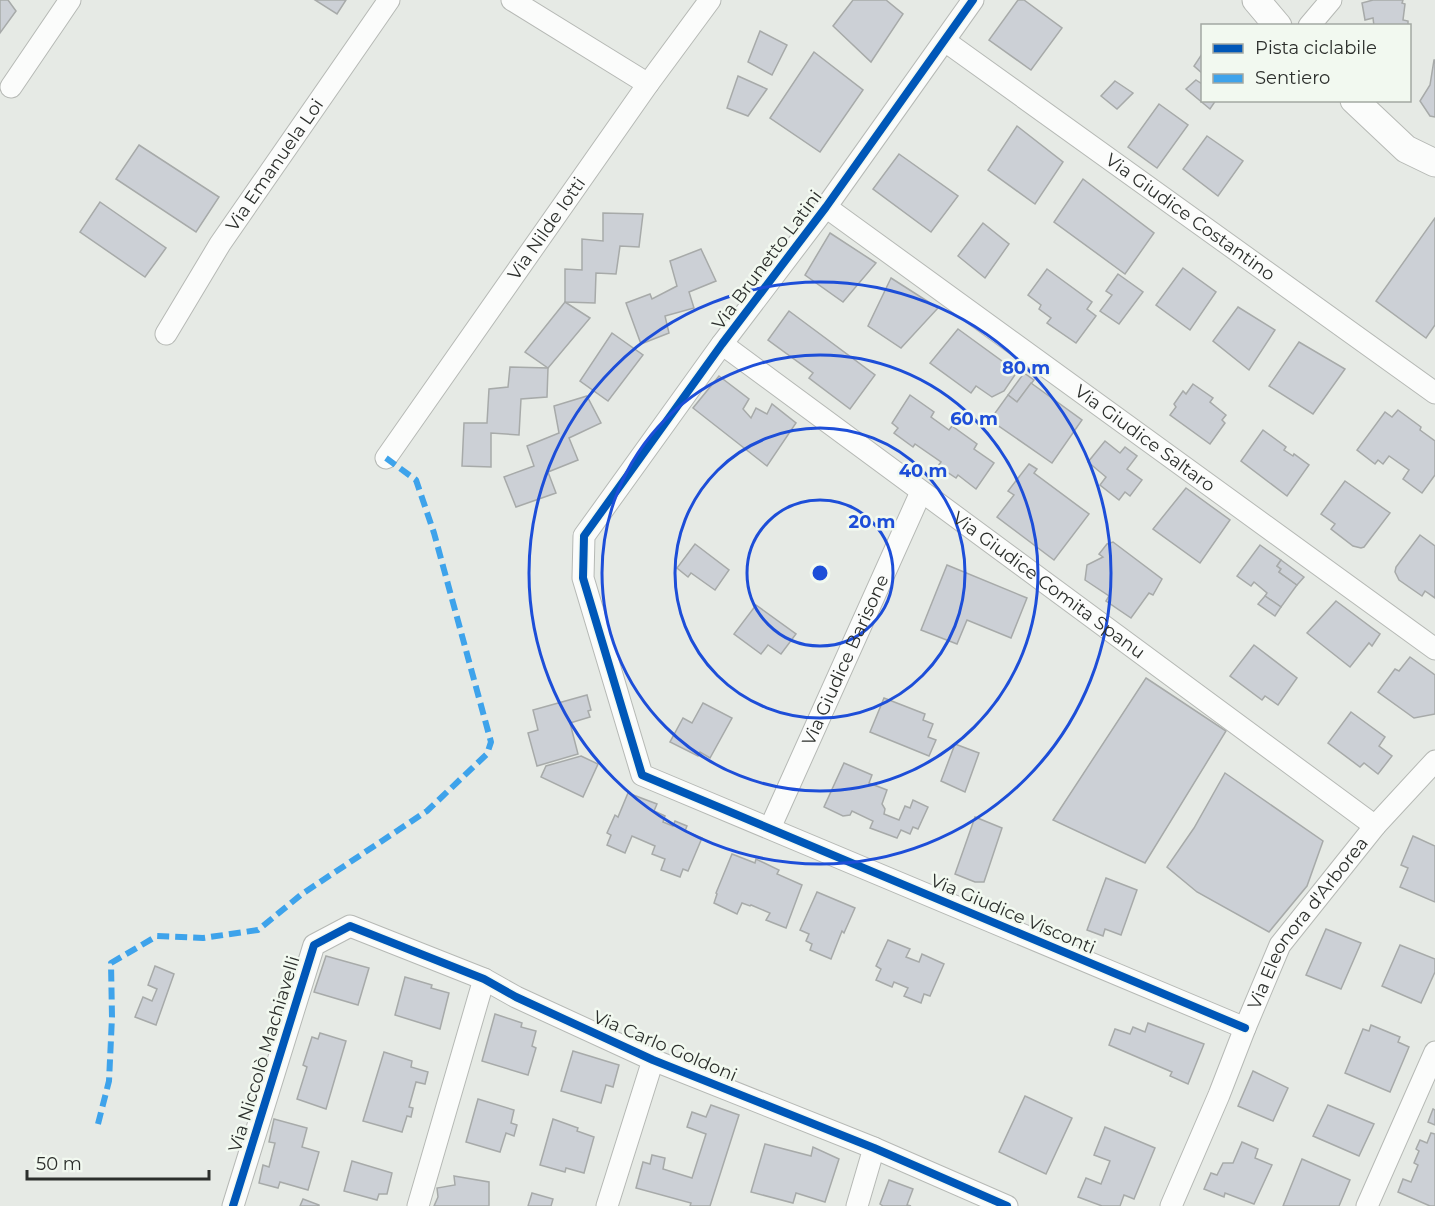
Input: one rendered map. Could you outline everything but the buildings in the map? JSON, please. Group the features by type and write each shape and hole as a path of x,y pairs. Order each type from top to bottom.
{"street":[{"path":"11,87 70,0"},
{"name":"Via Emanuela Loi","path":"166,334 220,244 389,0"},
{"path":"512,0 648,84"},
{"name":"Via Nilde Iotti","path":"386,458 648,84 710,0"},
{"name":"Via Brunetto Latini","path":"584,536 722,344 826,207 973,0"},
{"path":"1256,0 1276,24"},
{"path":"1311,24 1330,0"},
{"name":"Via Giudice Costantino","path":"945,41 1435,393"},
{"path":"1356,102 1406,149 1435,163"},
{"name":"Via Giudice Saltaro","path":"826,207 1435,649"},
{"name":"Via Giudice Comita Spanu","path":"722,344 1375,826"},
{"name":"Via Giudice Barisone","path":"770,828 921,492"},
{"name":"Via Giudice Visconti","path":"584,536 583,578 642,775 1245,1028"},
{"name":"Via Eleonora d'Arborea","path":"1171,1206 1280,945 1375,826 1435,760"},
{"name":"Via Carlo Goldoni","path":"314,945 350,926 484,979 516,997 652,1060 874,1148 1007,1206"},
{"name":"Via Niccolò Machiavelli","path":"233,1206 314,945"},
{"path":"418,1206 484,979"},
{"path":"1367,1206 1435,1052"},
{"path":"607,1206 652,1060"},
{"path":"857,1206 874,1148"}],"marked path":[{"path":"98,1124 109,1081 112,1017 111,963 157,936 203,938 258,930 302,894 427,811 487,754 491,742 434,533 416,480 386,458"}],"cycle path":[{"path":"973,0 826,207 722,344 584,536 583,578 642,775 1245,1028"},
{"path":"233,1206 314,945 350,926 484,979 516,997 653,1060 874,1148 1007,1206"}]}
